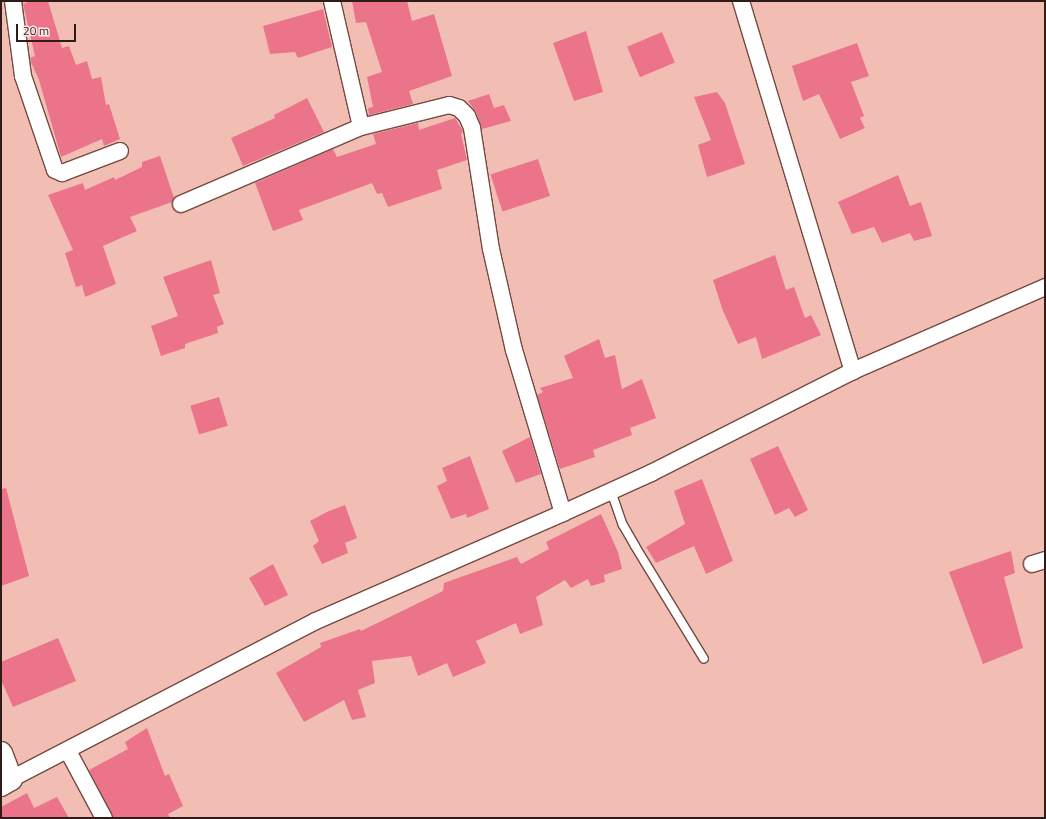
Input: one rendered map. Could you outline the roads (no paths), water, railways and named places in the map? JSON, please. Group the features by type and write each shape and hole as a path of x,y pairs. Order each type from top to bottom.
{"street":[{"path":"13,1 23,76 55,170 62,173 120,151"},
{"path":"332,1 361,127"},
{"path":"741,1 853,370"},
{"path":"181,204 361,127 449,105 459,108 467,116 472,128 491,249 514,350 563,513"},
{"path":"1,753 6,782 316,621 563,513 611,491 853,370 1045,287"},
{"path":"68,750 104,818"}],"lane":[{"path":"611,491 632,541 704,659"}]}
